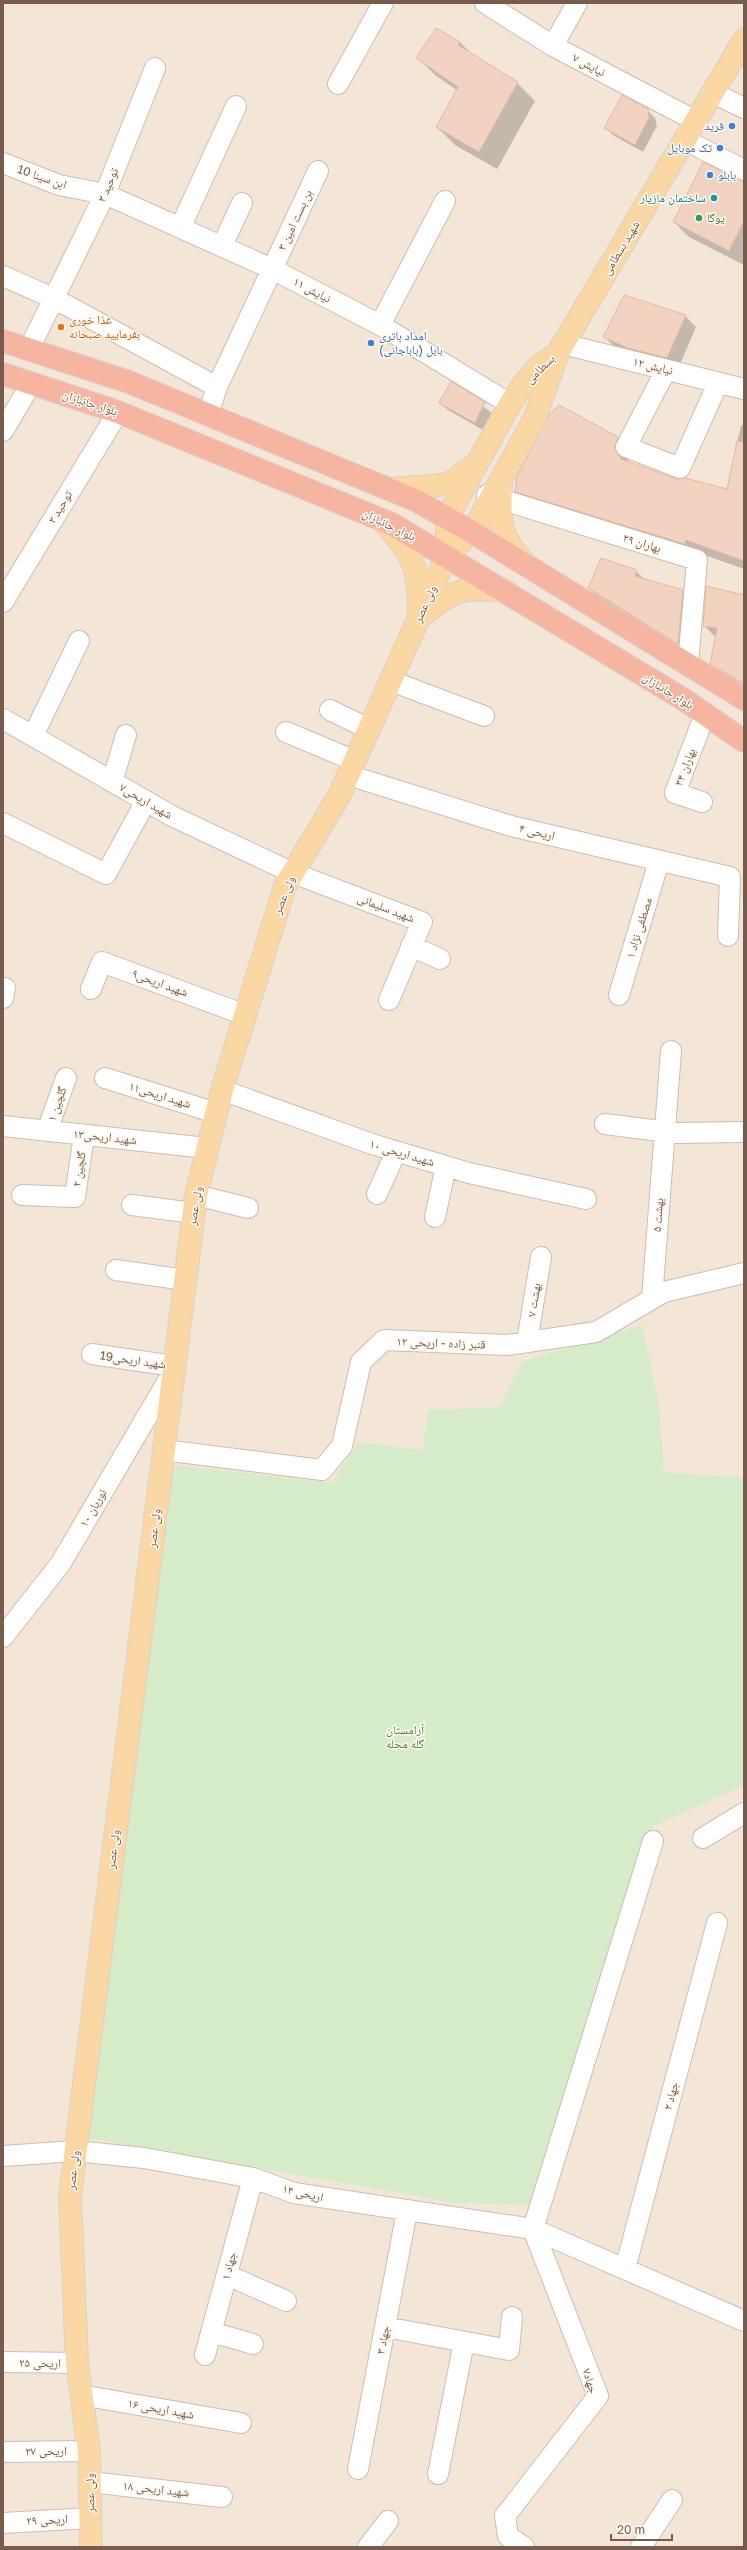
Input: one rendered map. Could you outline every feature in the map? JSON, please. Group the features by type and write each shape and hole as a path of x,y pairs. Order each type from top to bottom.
{"highway":[{"path":"3,341 129,382 391,489 472,532 744,699"},
{"name":"بلوار جانبازان","path":"3,374 118,412 382,520 447,555 506,591 705,714 744,741"}],"main road":[{"name":"شهید بسطامی","path":"560,348 744,40"},
{"name":"بسطامی","path":"446,518 510,404 526,381 540,365 560,348"},
{"name":"بسطامی","path":"447,555 472,532 536,418 560,348"},
{"path":"391,489 434,486 450,483 477,464"},
{"path":"495,492 502,530 510,547 524,563"},
{"path":"446,518 447,555"},
{"path":"382,520 408,550 415,566 418,587 419,618"},
{"name":"ولی عصر","path":"91,2547 89,2451 76,2363 70,2196 194,1204 222,1090 286,886 339,796 447,555"},
{"path":"419,618 442,599 459,590 474,588 506,591"}],"street":[{"path":"338,84 384,3"},
{"name":"نیایش ۷","path":"485,3 552,46 696,121"},
{"path":"552,46 577,3"},
{"name":"توحید ۳","path":"29,349 55,299 105,194 155,68"},
{"path":"713,93 744,108"},
{"path":"181,226 236,106"},
{"path":"685,140 744,170"},
{"name":"ابن سینا 10","path":"3,163 59,185 105,194"},
{"name":"بن بست امین ۳","path":"208,414 217,387 318,171"},
{"name":"نیایش ۱۱","path":"105,194 181,226 272,268 380,325 510,404"},
{"path":"380,325 444,202"},
{"path":"222,246 242,203"},
{"path":"3,276 55,299 217,387"},
{"name":"نیایش ۱۲","path":"560,348 666,370 744,389"},
{"path":"666,370 626,447 680,468 718,383"},
{"path":"3,430 31,384"},
{"name":"توحید ۲","path":"6,591 118,412"},
{"name":"بهاران ۲۹","path":"495,492 697,560 688,664"},
{"path":"33,736 79,641"},
{"path":"391,681 484,716"},
{"path":"330,710 369,729"},
{"name":"بهاران ۳۴","path":"702,802 675,793 705,714"},
{"name":"شهید اریحی۷","path":"3,719 172,816 293,873"},
{"name":"اریحی ۴","path":"286,732 351,768 511,826 730,878 728,936"},
{"path":"112,782 126,736"},
{"path":"3,823 106,874 146,801"},
{"name":"مصطفی نژاد ۱","path":"619,995 660,861"},
{"name":"شهید سلیمانی","path":"293,873 422,922 388,1000"},
{"path":"411,946 440,959"},
{"name":"شهید اریحی۹","path":"91,989 102,962 245,1015"},
{"name":"بهشت ۵","path":"652,1299 663,1131 671,1051"},
{"name":"گلچین ۱","path":"47,1131 66,1078"},
{"name":"شهید اریحی۱۱","path":"105,1078 216,1113"},
{"name":"شهید اریحی ۱۰","path":"222,1090 315,1125 396,1152 446,1166 586,1199"},
{"path":"605,1124 663,1131 744,1132"},
{"name":"شهید اریحی۱۳","path":"3,1126 207,1148"},
{"name":"گلچین ۲","path":"22,1194 75,1197 84,1135"},
{"path":"377,1194 396,1152"},
{"path":"435,1217 446,1166"},
{"path":"132,1205 194,1204 248,1208"},
{"name":"بهشت ۷","path":"527,1342 541,1257"},
{"path":"116,1270 185,1280"},
{"name":"قنبر زاده - اریحی ۱۲","path":"163,1450 322,1470 342,1446 361,1362 384,1340 507,1345 596,1332 664,1292 744,1273"},
{"name":"شهید اریحی19","path":"92,1354 174,1369"},
{"name":"نوریان ۱۰","path":"3,1637 61,1563 174,1369"},
{"path":"703,1838 744,1813"},
{"path":"532,2229 653,1842"},
{"name":"جهاد ۲","path":"625,2269 717,1924"},
{"name":"اریحی ۱۴","path":"3,2156 75,2151 144,2158 253,2178 294,2193 532,2229 744,2321"},
{"name":"جهاد ۱","path":"205,2355 253,2178"},
{"name":"جهاد ۳","path":"358,2469 407,2211"},
{"name":"جهاد۷","path":"511,2543 505,2516 598,2396 532,2229"},
{"path":"227,2275 286,2301"},
{"path":"385,2327 509,2350 512,2317"},
{"path":"211,2332 253,2344"},
{"path":"438,2474 464,2342"},
{"name":"اریحی ۲۵","path":"3,2362 76,2363"},
{"name":"شهید اریحی ۱۶","path":"81,2394 241,2423"},
{"name":"اریحی ۲۷","path":"3,2452 89,2451"},
{"name":"شهید اریحی ۱۸","path":"90,2482 222,2496"},
{"path":"641,2547 672,2500"},
{"name":"اریحی ۲۹","path":"3,2523 90,2518"},
{"path":"368,2547 388,2521"}],"shaded area":[{"path":"3,3 744,3 744,2547 3,2547"}],"green space":[{"name":"آرامستان گله محله","path":"642,1325 659,1405 664,1472 744,1478 744,1785 652,1827 543,2205 456,2203 88,2138 174,1465 332,1483 358,1442 423,1450 428,1410 499,1407 523,1361"}],"building":[{"path":"436,28 460,42 458,45 518,82 479,152 436,127 458,87 416,58"},
{"path":"622,95 648,109 649,118 635,145 604,128"},
{"name":"ساختمان مازیار","path":"703,162 744,181 744,221 729,251 673,222"},
{"path":"624,295 686,315 667,358 628,348 603,337"},
{"path":"451,381 485,402 475,423 439,403"},
{"path":"559,405 618,437 615,448 621,459 676,479 685,478 727,489 737,441 744,442 744,561 686,540 685,544 515,492 517,476 549,415"},
{"path":"601,558 637,570 635,576 683,590 678,644 588,588"},
{"path":"706,586 744,595 744,684 710,664 717,628 703,626"}],"place":[{"name":"فرید","path":"732,126"},
{"name":"تک موبایل","path":"720,148"},
{"name":"بابلو","path":"710,175"},
{"name":"ساختمان مازیار","path":"714,198"},
{"name":"یوگا","path":"699,218"},
{"name":"غذا خوری بفرمایید صبحانه","path":"61,327"},
{"name":"امداد باتری بابل (باباجانی)","path":"371,343"}]}
